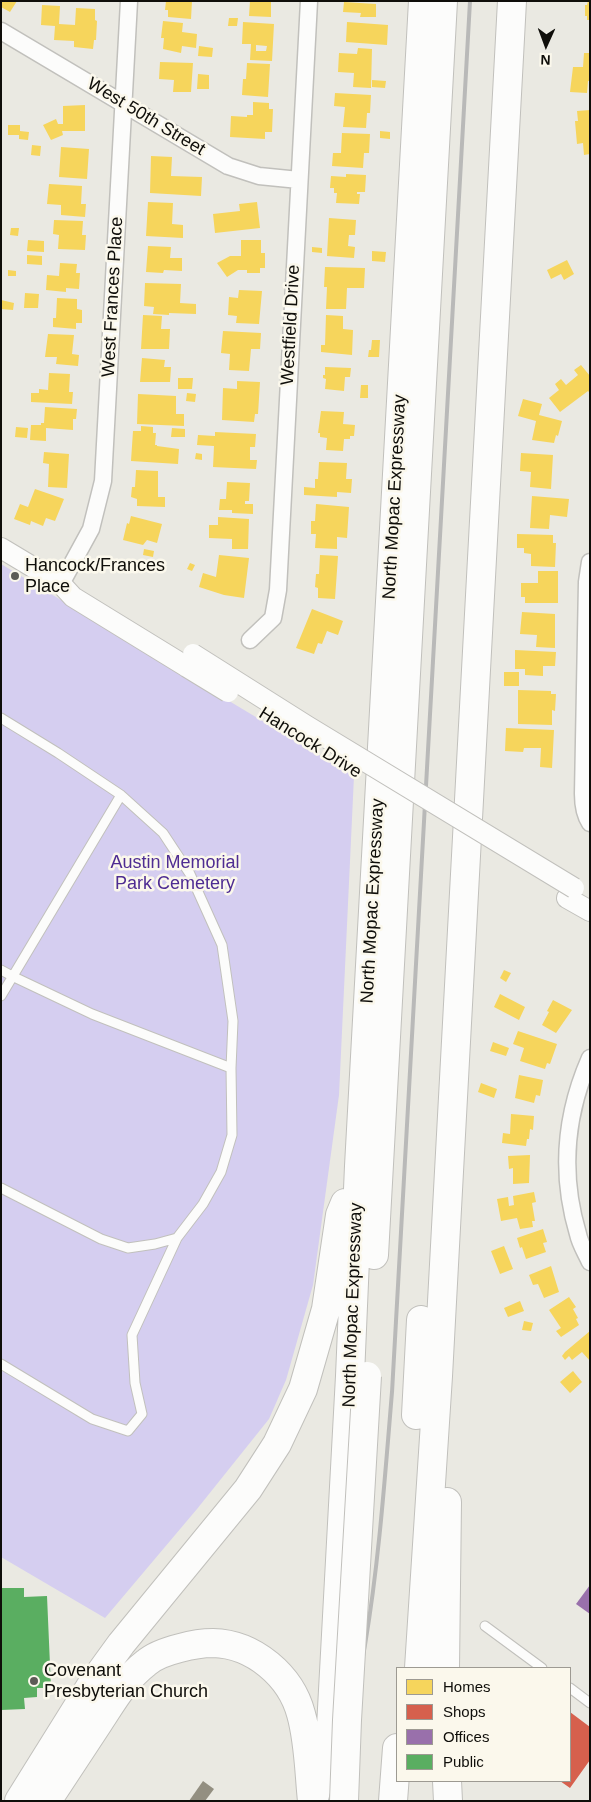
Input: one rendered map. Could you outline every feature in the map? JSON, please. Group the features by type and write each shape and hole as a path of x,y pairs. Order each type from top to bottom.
{"highway":[{"name":"North Mopac Expressway","path":"327,1801 358,1376 358,1166 423,1"},
{"path":"344,1801 358,1376 443,1"},
{"path":"402,1667 494,1"},
{"path":"419,1667 438,1376 512,1"},
{"path":"31,1795 92,1684 121,1644 248,1489 277,1444 303,1389 326,1309 340,1215 358,1166"},
{"path":"438,1376 447,1474 445,1667"},
{"path":"1,1800 31,1795 128,1680 146,1662 168,1651 196,1644 214,1643 236,1647 258,1657 276,1670 292,1692 301,1714 304,1729 312,1801"},
{"path":"393,1801 396,1761"},
{"path":"410,1801 412,1782"},
{"path":"447,1782 448,1801"}],"street":[{"name":"West Frances Place","path":"61,584 91,529 103,481 129,1"},
{"name":"Westfield Drive","path":"250,640 273,618 278,590 309,1"},
{"name":"West 50th Street","path":"1,31 228,166 259,176 299,180"},
{"name":"Hancock Drive","path":"1,548 61,584 73,596 190,660 343,764 577,894 590,911"},
{"path":"590,562 587,582 583,794 584,809 590,823"},
{"path":"590,1058 574,1104 568,1131 566,1160 570,1195 578,1235 590,1262"}],"lane":[{"path":"1,718 122,795 163,833 190,874 222,945 233,1022 231,1068 232,1134 221,1172 203,1204 177,1238 132,1335 134,1383 142,1414 128,1431 92,1419 1,1364"},
{"path":"1,996 122,795"},
{"path":"1,970 92,1014 231,1068"},
{"path":"1,1188 101,1239 128,1248 177,1238"},
{"path":"485,1626 541,1667"},
{"path":"571,1689 590,1703"}],"green space":[{"name":"Austin Memorial Park Cemetery","path":"1,564 354,776 339,1095 313,1285 286,1380 269,1419 197,1509 105,1618 1,1557"}],"building: Homes":[{"path":"1,1 17,1 10,12 1,7"},
{"path":"166,1 192,1 191,19 168,17 168,10 165,10"},
{"path":"250,1 271,1 271,17 249,16"},
{"path":"588,1 590,1 590,20 587,20 587,16 585,16 585,5 587,5"},
{"path":"344,2 376,4 376,17 360,17 361,13 343,12"},
{"path":"42,5 60,6 59,24 75,25 76,8 95,9 95,20 97,21 96,40 94,40 93,49 74,47 74,41 54,40 55,26 41,25"},
{"path":"229,18 238,18 237,26 228,26"},
{"path":"163,21 183,23 182,32 197,34 196,48 182,46 181,53 163,49 164,38 161,38"},
{"path":"243,22 274,24 272,61 250,60 251,44 242,44","holes":["256,45 267,46 266,51 256,51"]},
{"path":"347,22 388,25 387,45 346,42"},
{"path":"199,46 213,48 212,57 198,56"},
{"path":"358,48 372,49 371,88 353,87 354,73 338,72 339,53 357,54"},
{"path":"584,53 590,53 590,81 588,81 587,93 570,92 573,67 583,67"},
{"path":"160,62 193,63 191,92 173,92 174,80 159,79"},
{"path":"247,63 270,64 268,97 242,95"},
{"path":"198,74 209,75 209,89 197,89"},
{"path":"372,80 386,81 385,88 372,87"},
{"path":"335,93 371,95 370,113 367,113 366,128 343,127 345,107 334,106"},
{"path":"253,102 269,103 269,109 273,109 272,132 265,132 265,139 230,137 231,116 247,117 247,115 253,115"},
{"path":"85,105 85,131 62,131 63,135 51,140 43,125 56,119 58,124 63,124 63,106"},
{"path":"590,110 590,154 584,155 583,143 577,144 575,121 578,121 577,111"},
{"path":"8,125 20,125 20,131 29,132 28,140 19,139 19,135 8,135"},
{"path":"380,131 390,132 390,139 380,138"},
{"path":"342,133 370,134 369,153 364,153 363,168 332,166 333,153 341,153"},
{"path":"32,145 41,146 40,156 31,155"},
{"path":"61,147 89,149 87,179 59,177"},
{"path":"151,156 172,157 171,176 202,177 201,196 150,193"},
{"path":"346,174 366,175 365,192 357,192 357,194 360,194 359,204 336,203 337,193 334,193 334,188 330,188 331,176 346,177"},
{"path":"49,184 82,186 81,204 86,204 85,217 61,215 61,205 47,204"},
{"path":"148,202 173,203 172,224 183,225 183,238 146,236"},
{"path":"257,202 260,228 215,233 213,214 240,211 239,204"},
{"path":"329,218 356,220 355,235 349,235 348,246 355,247 354,258 327,256"},
{"path":"54,220 83,221 82,235 86,235 85,250 58,249 59,235 53,234"},
{"path":"11,228 19,228 18,236 10,235"},
{"path":"28,240 44,241 44,252 27,251"},
{"path":"241,240 261,240 261,253 265,253 265,268 260,268 260,273 247,273 247,270 238,270 227,277 217,263 230,256 241,256"},
{"path":"148,246 171,247 170,258 182,258 182,271 146,272"},
{"path":"312,247 322,248 322,253 312,252"},
{"path":"372,251 386,252 385,262 372,261"},
{"path":"27,255 42,256 42,265 27,264"},
{"path":"567,260 574,274 564,280 561,274 551,279 547,270"},
{"path":"60,263 77,264 76,273 80,273 79,289 66,288 66,292 46,290 47,275 59,276"},
{"path":"325,267 365,268 364,288 347,288 346,309 326,309 327,287 324,287"},
{"path":"8,270 16,271 16,276 8,276"},
{"path":"145,283 181,284 180,303 196,304 196,314 153,314 154,307 144,306"},
{"path":"239,290 262,291 259,324 236,323 237,316 228,315 229,297 238,298"},
{"path":"25,293 39,294 38,308 24,308"},
{"path":"57,298 77,299 77,309 82,310 82,323 76,323 76,329 53,327 53,318 56,318"},
{"path":"1,300 14,303 13,310 1,309"},
{"path":"143,315 162,316 161,329 170,329 169,349 141,349"},
{"path":"326,315 343,316 343,329 353,330 352,355 321,352 321,345 325,345"},
{"path":"223,331 261,333 260,349 251,349 249,371 229,370 230,354 221,353"},
{"path":"48,334 74,335 72,354 79,355 78,366 56,364 57,357 45,357"},
{"path":"372,340 380,340 379,357 368,357"},
{"path":"142,358 165,360 164,367 171,367 170,382 140,382"},
{"path":"581,365 590,376 590,393 588,391 560,412 549,398 559,390 555,384 561,379 566,385 578,375 574,370"},
{"path":"325,367 351,368 350,377 345,377 344,391 325,389 326,379 323,378 323,375 325,375"},
{"path":"49,373 70,374 69,392 73,392 72,404 31,402 31,393 39,393 39,389 48,390"},
{"path":"178,378 193,378 192,389 178,389"},
{"path":"237,381 260,382 258,414 255,414 254,422 222,420 223,388 237,389"},
{"path":"361,385 368,385 368,398 360,398"},
{"path":"187,393 196,394 195,402 186,401"},
{"path":"138,394 176,396 176,414 184,414 184,426 137,424"},
{"path":"523,399 542,404 539,415 562,421 554,443 532,440 536,421 518,416"},
{"path":"45,407 77,409 76,419 73,419 73,430 46,428 46,441 30,440 31,425 41,425 41,423 44,423"},
{"path":"321,411 344,412 343,424 355,425 354,436 350,436 350,439 344,439 343,451 326,450 327,438 320,437 320,433 318,433"},
{"path":"141,426 153,427 153,433 156,433 155,445 179,449 178,464 131,461 133,431 141,431"},
{"path":"16,427 28,428 27,438 15,437"},
{"path":"172,428 185,429 185,437 171,437"},
{"path":"215,432 256,434 255,447 250,447 250,460 257,460 256,469 213,467 214,446 197,445 198,435 215,436"},
{"path":"44,452 69,454 67,488 48,487 49,464 43,463"},
{"path":"196,453 202,454 202,460 195,459"},
{"path":"521,453 553,455 551,489 530,487 531,472 520,471"},
{"path":"319,462 347,463 346,479 352,479 351,493 337,492 337,497 304,495 304,487 315,488 315,479 318,479"},
{"path":"136,470 158,471 158,497 165,497 165,507 137,506 137,499 131,497 132,487 135,487"},
{"path":"227,482 250,483 249,501 245,501 245,504 253,504 253,514 232,513 232,510 219,510 220,499 226,499"},
{"path":"35,489 64,499 55,521 46,518 43,526 31,521 30,525 14,519 20,504 28,507"},
{"path":"532,496 569,499 567,517 550,515 549,529 530,528"},
{"path":"316,504 349,507 347,538 337,537 337,549 315,548 316,534 311,534 311,521 315,521"},
{"path":"131,516 162,524 157,543 147,540 143,545 123,540 127,523 129,524"},
{"path":"218,517 249,519 248,549 232,549 232,539 209,538 209,525 218,525"},
{"path":"517,534 553,535 553,543 556,543 555,567 531,566 531,554 524,553 524,548 517,548"},
{"path":"144,549 154,551 153,557 143,555"},
{"path":"219,555 249,558 244,598 224,595 199,587 203,573 216,577"},
{"path":"320,555 338,556 335,599 318,598 318,588 315,587 316,574 319,574"},
{"path":"190,563 195,565 192,571 187,569"},
{"path":"538,571 558,571 558,603 525,603 525,597 521,597 521,583 538,583"},
{"path":"312,609 343,621 338,635 327,631 322,644 318,643 314,654 296,648"},
{"path":"522,612 555,614 555,648 536,647 537,635 520,634"},
{"path":"515,650 556,652 555,666 543,666 543,676 525,675 525,669 515,669"},
{"path":"504,672 519,672 519,686 504,686"},
{"path":"518,690 551,691 551,694 556,694 555,711 552,710 552,725 518,724"},
{"path":"506,728 554,730 552,768 540,767 541,748 524,748 523,752 505,751"},
{"path":"504,970 511,973 506,982 500,978"},
{"path":"500,994 525,1007 519,1020 494,1007"},
{"path":"553,1000 572,1010 556,1033 542,1025"},
{"path":"518,1031 557,1044 550,1064 547,1063 545,1069 520,1061 524,1048 513,1044"},
{"path":"493,1042 509,1048 506,1056 490,1051"},
{"path":"519,1075 543,1080 540,1096 536,1095 534,1103 515,1098"},
{"path":"481,1083 497,1089 494,1098 478,1092"},
{"path":"511,1114 534,1116 533,1130 530,1129 526,1146 502,1143 503,1133 510,1134"},
{"path":"530,1155 529,1183 513,1184 513,1168 509,1169 508,1156"},
{"path":"534,1192 536,1202 532,1203 535,1221 532,1221 533,1227 520,1229 517,1218 501,1221 497,1199 508,1197 509,1206 514,1205 513,1196"},
{"path":"543,1229 547,1242 543,1243 546,1252 526,1259 517,1238"},
{"path":"504,1246 513,1269 500,1274 491,1251"},
{"path":"551,1266 559,1292 544,1298 538,1284 533,1285 529,1275"},
{"path":"569,1297 576,1307 573,1309 578,1318 576,1319 579,1325 561,1337 556,1331 561,1328 549,1310"},
{"path":"520,1301 524,1311 508,1317 504,1308"},
{"path":"524,1321 533,1323 531,1331 522,1330"},
{"path":"590,1331 590,1361 582,1352 572,1360 569,1356 565,1360 562,1356 565,1352"},
{"path":"573,1371 582,1382 570,1393 560,1382"}],"building: Shops":[{"path":"571,1713 590,1727 590,1760 570,1788 561,1782 571,1782"}],"building: Offices":[{"path":"590,1585 590,1614 576,1604"}],"building: Public":[{"path":"1,1588 24,1588 24,1597 47,1596 51,1688 37,1688 37,1697 24,1698 25,1709 1,1710"}],"building: Other":[{"path":"203,1781 214,1789 205,1801 189,1801"}],"railway":[{"path":"330,1801 358,1684 370,1614 381,1519 392,1392 470,1"}],"place":[{"name":"Hancock/Frances Place","path":"15,576"},
{"name":"Covenant Presbyterian Church","path":"34,1681"}]}
